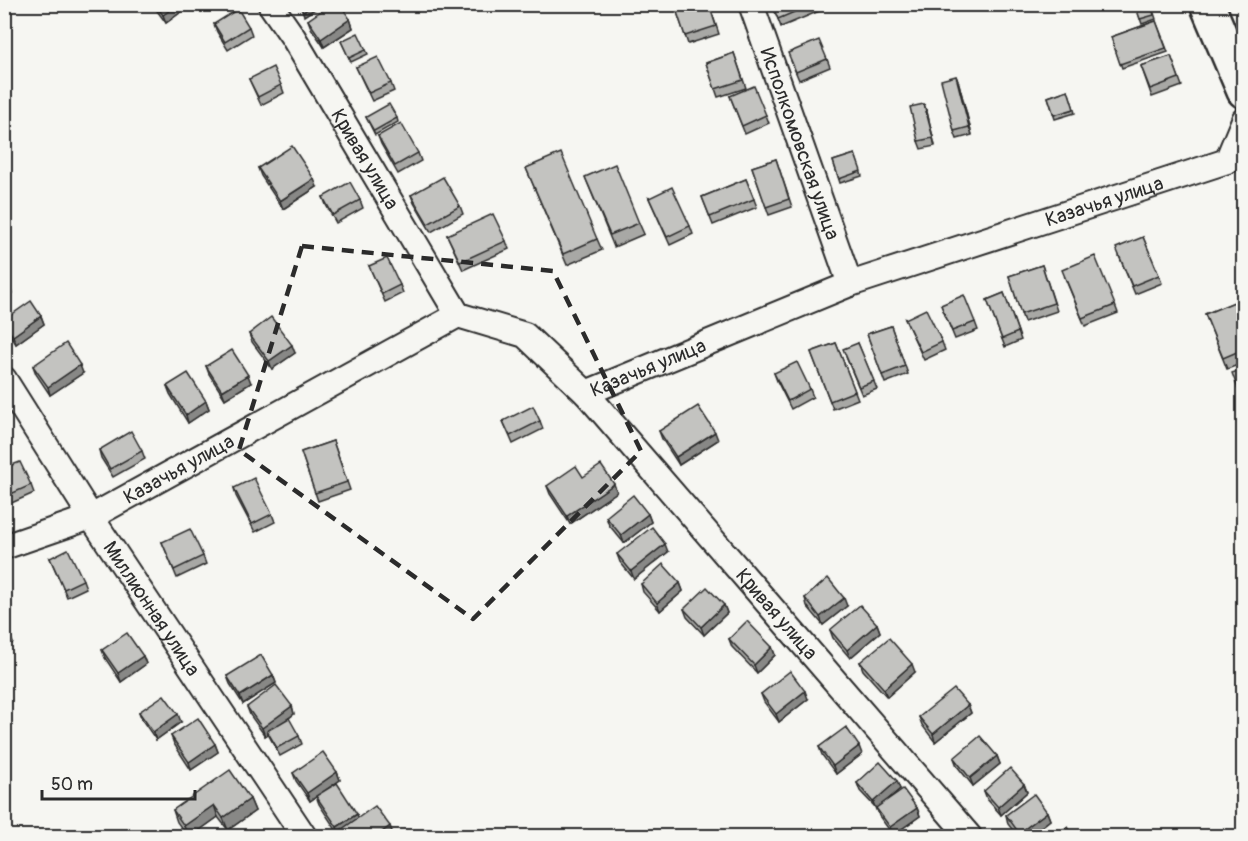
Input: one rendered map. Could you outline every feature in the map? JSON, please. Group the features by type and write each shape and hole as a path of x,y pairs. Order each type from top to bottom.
{"main road":[{"path":"1208,4 1244,91"}],"street":[{"name":"Кривая улица","path":"270,4 458,315"},
{"name":"Исполкомовская улица","path":"751,4 850,284"},
{"name":"Казачья улица","path":"4,547 91,517 458,315 525,335 586,393 850,284 1227,160 1244,120"},
{"name":"Миллионная улица","path":"4,379 91,517 304,837"},
{"name":"Кривая улица","path":"586,393 969,837"}],"highlighted area":[{"path":"302,246 553,271 641,451 473,619 239,450"}],"building":[{"path":"155,4 178,4 163,15"},
{"path":"298,4 314,4 303,12"},
{"path":"331,4 340,4 350,19 321,39 308,20"},
{"path":"701,4 709,4 716,26 685,36 677,12"},
{"path":"785,4 813,4 778,19 774,9"},
{"path":"1135,4 1151,4 1154,15 1140,19"},
{"path":"238,9 249,27 225,42 214,24"},
{"path":"1156,21 1166,48 1120,64 1111,37"},
{"path":"358,33 366,50 349,58 341,41"},
{"path":"819,40 827,59 796,72 788,53"},
{"path":"734,53 743,80 715,89 706,63"},
{"path":"1171,56 1179,78 1150,89 1141,66"},
{"path":"378,57 391,83 369,93 356,67"},
{"path":"273,67 281,85 258,97 249,79"},
{"path":"956,76 969,127 954,131 941,80"},
{"path":"754,86 766,115 742,126 730,96"},
{"path":"1068,90 1074,109 1054,115 1048,97"},
{"path":"389,104 397,118 374,131 366,117"},
{"path":"924,104 933,138 918,141 910,107"},
{"path":"401,123 418,153 395,166 378,136"},
{"path":"292,146 314,179 280,201 258,168"},
{"path":"561,153 597,239 563,254 526,168"},
{"path":"855,154 861,171 839,179 833,161"},
{"path":"776,159 789,199 766,207 752,167"},
{"path":"615,164 639,223 610,235 585,177"},
{"path":"443,177 460,206 428,224 411,195"},
{"path":"746,179 754,199 710,217 702,197"},
{"path":"350,182 360,200 333,215 323,197"},
{"path":"672,187 690,226 667,237 649,198"},
{"path":"493,214 506,241 460,262 447,235"},
{"path":"1143,237 1159,275 1132,286 1116,248"},
{"path":"1095,256 1115,305 1082,318 1062,270"},
{"path":"387,258 400,285 382,294 369,266"},
{"path":"1042,265 1054,303 1021,314 1009,276"},
{"path":"4,277 9,285 4,288"},
{"path":"1004,293 1018,332 1002,339 987,300"},
{"path":"964,295 975,322 952,331 941,305"},
{"path":"1244,298 1244,349 1223,358 1205,314"},
{"path":"31,301 41,316 13,336 4,324 4,320"},
{"path":"926,309 942,342 921,352 905,319"},
{"path":"271,317 292,345 269,361 249,334"},
{"path":"891,326 905,366 882,375 867,334"},
{"path":"66,343 80,365 48,387 33,366"},
{"path":"836,343 855,391 830,401 811,352"},
{"path":"858,343 874,381 859,387 843,349"},
{"path":"232,350 248,375 222,391 206,366"},
{"path":"797,362 810,389 788,401 774,373"},
{"path":"1244,369 1244,405 1232,373"},
{"path":"188,373 206,401 186,415 167,386"},
{"path":"533,406 540,421 510,436 503,421"},
{"path":"698,406 715,432 676,457 659,431"},
{"path":"131,431 142,451 110,469 99,450"},
{"path":"333,441 347,482 315,493 301,452"},
{"path":"20,462 31,485 4,497 4,468"},
{"path":"601,465 614,484 567,516 547,486 576,466 583,477"},
{"path":"254,478 272,514 252,524 234,488"},
{"path":"633,495 648,514 621,535 606,517"},
{"path":"652,527 665,544 631,571 617,554"},
{"path":"190,529 203,556 174,570 162,542"},
{"path":"68,549 83,580 64,589 50,558"},
{"path":"663,564 680,583 657,603 641,584"},
{"path":"828,578 844,598 820,617 805,598"},
{"path":"707,587 724,605 701,627 684,609"},
{"path":"860,605 877,624 847,650 830,630"},
{"path":"4,621 10,635 4,637"},
{"path":"747,621 772,647 754,665 729,639"},
{"path":"127,633 143,656 118,673 102,650"},
{"path":"889,638 912,664 884,689 860,662"},
{"path":"261,655 273,675 240,696 227,676"},
{"path":"790,671 805,691 776,714 761,694"},
{"path":"276,685 292,706 262,728 247,707"},
{"path":"954,689 968,705 933,734 919,717"},
{"path":"164,695 178,714 153,732 139,712"},
{"path":"198,718 215,744 189,762 171,736"},
{"path":"289,718 299,736 277,748 267,731"},
{"path":"846,727 859,746 833,766 819,747"},
{"path":"980,736 997,756 970,778 954,758"},
{"path":"323,752 337,772 307,793 293,773"},
{"path":"880,762 897,781 873,802 857,783"},
{"path":"1010,768 1024,784 998,807 984,791"},
{"path":"230,770 250,799 223,818 214,805 184,826 173,810"},
{"path":"337,783 357,814 337,827 316,796"},
{"path":"903,789 917,808 890,827 876,808"},
{"path":"1034,794 1047,812 1019,833 1006,815"},
{"path":"375,806 390,826 375,837 341,837 338,832"},
{"path":"1067,827 1073,837 1054,837"}]}
